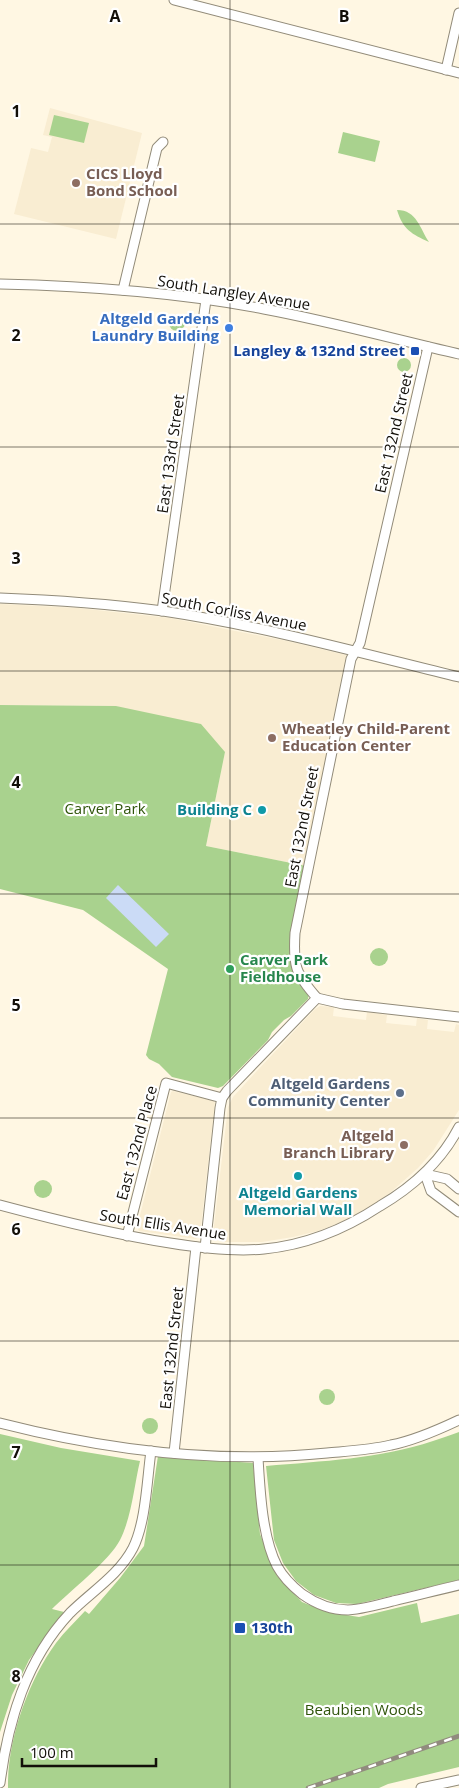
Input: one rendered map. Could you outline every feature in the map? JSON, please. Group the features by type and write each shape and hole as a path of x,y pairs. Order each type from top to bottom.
{"street":[{"path":"177,0 459,73"},
{"path":"446,70 459,13"},
{"path":"123,290 157,148 163,142"},
{"name":"South Langley Avenue","path":"0,284 123,290 206,300 264,309 459,354"},
{"name":"East 133rd Street","path":"162,611 206,300"},
{"name":"East 132nd Street","path":"317,998 303,982 297,969 294,958 295,933 350,659 360,643 428,347"},
{"name":"South Corliss Avenue","path":"0,598 56,600 162,611 246,626 459,677"},
{"path":"222,1098 317,998 342,1004 459,1018"},
{"name":"East 132nd Place","path":"127,1236 166,1083 222,1098"},
{"name":"East 132nd Street","path":"174,1453 222,1098"},
{"name":"South Ellis Avenue","path":"0,1205 127,1236 201,1247 238,1250 265,1249 322,1236 347,1226 372,1212 402,1193 425,1174 442,1155 459,1127"},
{"path":"425,1174 447,1179 459,1189"},
{"path":"425,1174 431,1190 459,1212"},
{"path":"0,1423 65,1437 151,1451 258,1458 323,1454 393,1445 459,1420"},
{"path":"0,1783 10,1721 31,1670 44,1648 68,1616 115,1573 133,1548 142,1520 151,1451"},
{"path":"258,1458 267,1537 271,1552 285,1578 308,1598 321,1606 347,1610 459,1585"},
{"path":"421,1788 459,1780"}],"shaded area":[{"name":"CICS Lloyd Bond School","path":"50,108 142,133 116,239 14,214 31,148 48,152 52,137 43,135"},
{"name":"Wheatley Child-Parent Education Center","path":"0,604 78,608 170,618 287,641 346,655 347,658 306,866 206,846 225,752 116,706 0,705"},
{"path":"320,1006 334,1007 333,1016 366,1020 367,1012 387,1015 386,1023 416,1026 417,1018 428,1020 427,1029 454,1032 456,1024 459,1025 459,1110 433,1151 418,1168 368,1209 318,1231 293,1237 262,1242 221,1242 213,1234 228,1107 233,1097 315,1009"},
{"path":"171,1092 214,1101 215,1103 200,1235 196,1239 139,1231 137,1227"}],"green space":[{"path":"54,115 89,123 84,143 49,135"},
{"path":"343,132 380,141 375,162 338,153"},
{"path":"397,210 409,213 414,217 429,242 405,227"},
{"path":"174,315 180,315 185,320 183,329 174,331 169,326 169,320"},
{"path":"401,358 407,358 411,365 407,372 401,372 397,368 397,362"},
{"name":"Carver Park","path":"0,705 116,706 201,724 225,752 206,846 306,866 290,948 309,994 308,999 272,1032 268,1040 223,1086 218,1088 172,1077 159,1064 149,1059 146,1055 168,969 83,910 0,889"},
{"path":"379,948 385,951 388,957 385,963 379,966 373,963 370,957 373,951"},
{"path":"39,1180 47,1180 52,1185 50,1196 39,1198 34,1193 34,1185"},
{"path":"324,1389 330,1389 335,1394 333,1403 324,1405 319,1400 319,1394"},
{"path":"147,1418 153,1418 158,1423 156,1432 147,1434 142,1429 142,1423"},
{"path":"459,1432 459,1580 357,1604 336,1603 314,1595 296,1581 283,1563 274,1540 266,1466 371,1456 413,1447"},
{"path":"0,1434 61,1448 140,1461 130,1511 120,1540 108,1557 52,1609 64,1612 29,1660 12,1695 0,1732"},
{"name":"Beaubien Woods","path":"158,1456 253,1463 260,1534 277,1576 302,1602 327,1612 359,1617 417,1603 421,1623 459,1614 459,1767 388,1784 379,1788 8,1788 11,1751 15,1731 28,1693 46,1658 59,1639 85,1611 89,1614 144,1546"}],"water":[{"path":"118,885 169,934 156,947 106,898"}],"railway":[{"path":"308,1788 459,1736"}],"place":[{"name":"CICS Lloyd Bond School","path":"76,183"},
{"name":"Altgeld Gardens Laundry Building","path":"229,328"},
{"name":"Langley & 132nd Street","path":"415,351"},
{"name":"Wheatley Child-Parent Education Center","path":"272,738"},
{"name":"Building C","path":"262,810"},
{"name":"Carver Park Fieldhouse","path":"230,969"},
{"name":"Altgeld Gardens Community Center","path":"400,1093"},
{"name":"Altgeld Branch Library","path":"404,1145"},
{"name":"Altgeld Gardens Memorial Wall","path":"298,1176"},
{"name":"130th","path":"240,1628"}]}
